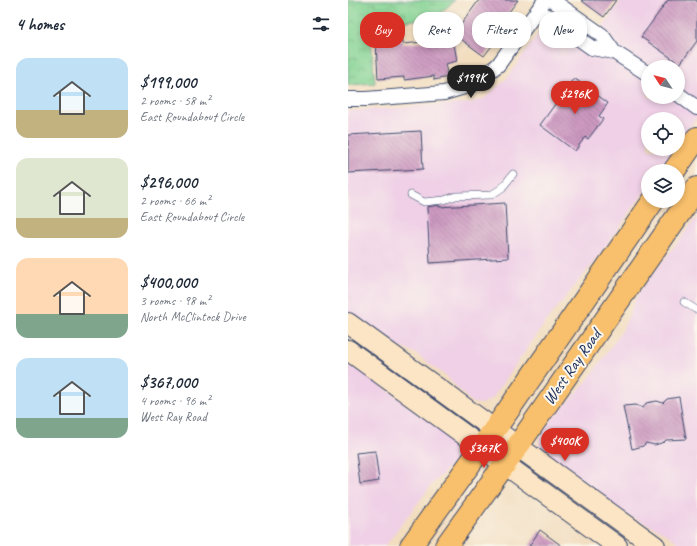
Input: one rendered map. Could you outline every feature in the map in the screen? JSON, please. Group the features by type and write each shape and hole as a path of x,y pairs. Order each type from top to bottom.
{"main road":[{"path":"679,164 697,138"},
{"name":"West Ray Road","path":"446,546 505,465 697,188"},
{"name":"West Ray Road","path":"411,546 494,430 648,208"},
{"path":"348,323 655,546"},
{"path":"348,350 617,546"}],"street":[{"path":"552,0 602,35 614,52 641,69"},
{"path":"348,99 444,93 471,85 498,65 542,5 592,48 614,52"},
{"path":"685,99 697,108"}],"lane":[{"path":"410,195 424,202 444,200 456,196 491,195 502,188 513,174"},
{"path":"684,302 695,309"}],"shaded area":[{"path":"621,0 697,0 697,117 685,134 685,112 641,112 641,156 670,156 664,164 641,164 641,197 598,257 545,323 492,399 481,404 472,403 446,376 415,353 392,344 348,312 348,111 470,103 485,98 507,78 528,48 531,48 531,44 539,32 539,48 587,48 587,34 594,39"},
{"path":"697,217 697,546 683,546 662,531 625,514 542,453 539,445 539,439 544,428 588,380 622,331 638,293"},
{"path":"348,364 370,377 457,441 460,449 460,456 433,483 385,546 348,546"}],"green space":[{"path":"348,0 455,0 442,12 413,12 413,20 405,21 405,12 360,12 360,48 372,48 375,83 348,85"}],"building":[{"path":"479,0 518,0 509,12 472,12 472,47 464,41 464,20"},
{"path":"581,0 616,0 604,17"},
{"path":"668,0 697,0 697,41 683,60 674,60 641,37"},
{"path":"413,43 413,48 455,48 457,61 445,64 448,77 434,80 434,76 404,80 404,77 378,79 376,48 405,48 405,44"},
{"path":"473,48 490,48 484,56"},
{"path":"574,78 608,103 599,116 603,119 588,139 585,137 575,151 540,125"},
{"path":"421,131 423,169 348,173 348,135"},
{"path":"505,203 508,258 430,263 427,207 439,205 439,207"},
{"path":"679,397 686,439 666,440 655,445 646,443 643,446 632,449 623,406 636,405 643,408 646,403 657,401 663,403 667,399"},
{"path":"375,451 379,481 360,484 356,453"},
{"path":"540,530 562,546 529,546"}]}
